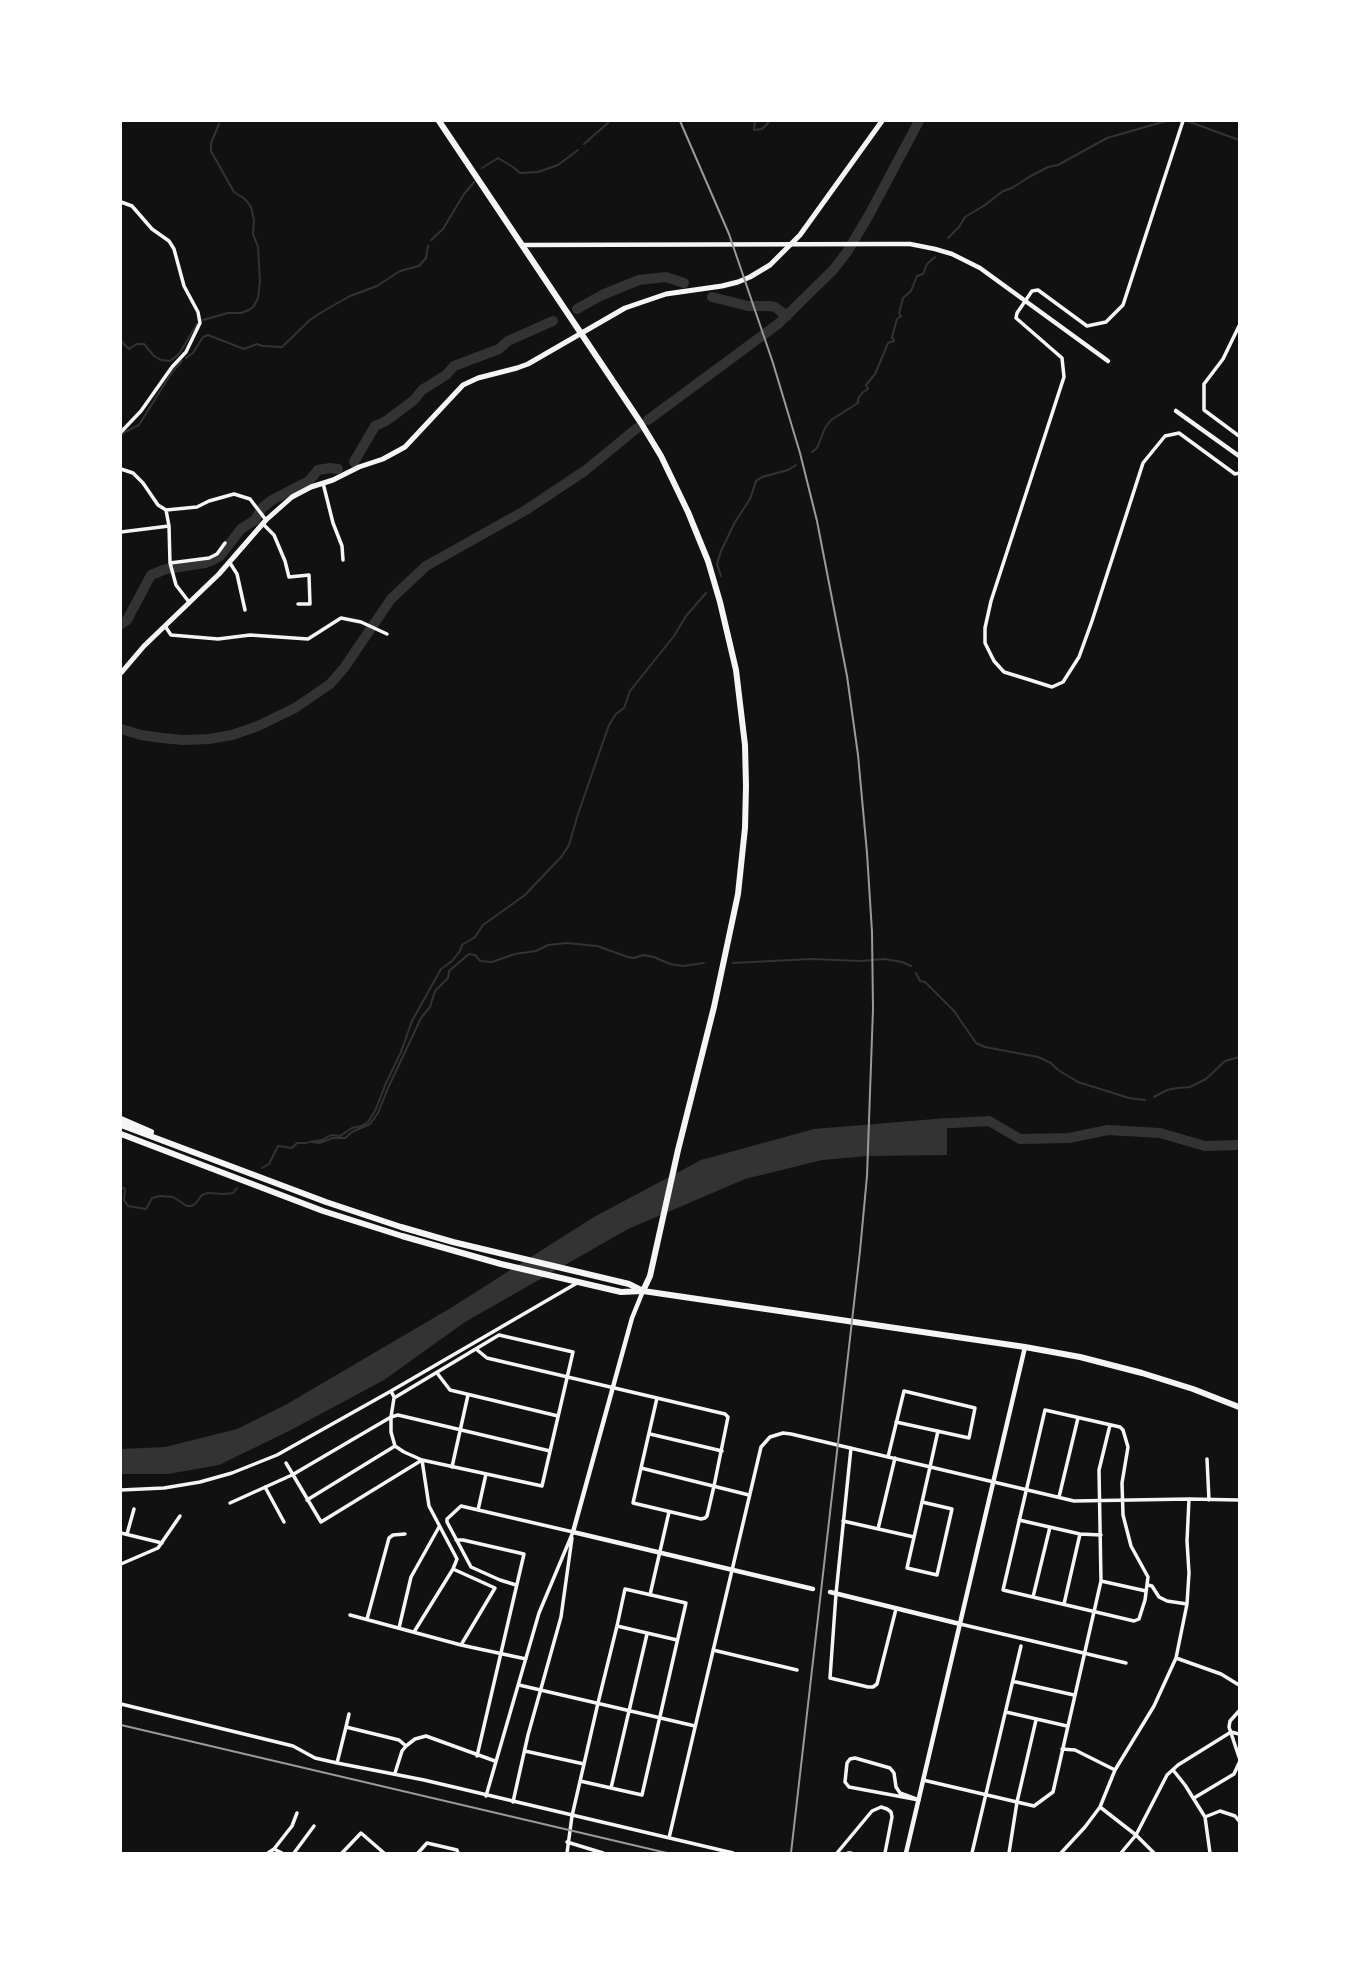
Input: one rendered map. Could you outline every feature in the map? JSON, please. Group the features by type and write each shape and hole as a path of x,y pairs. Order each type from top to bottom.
{"highway":[{"path":"439,121 523,244 666,465 708,561 733,658 745,745 746,786 741,872 722,973 650,1276 643,1291"},
{"path":"121,1118 190,1151"},
{"path":"121,1125 326,1202 434,1237 629,1284 643,1291"},
{"path":"121,1136 323,1211 501,1264 621,1292 643,1291 1080,1357 1193,1389 1239,1407"}],"main road":[{"path":"121,673 144,646 230,564 265,522 292,497 405,447 457,391 470,381 528,364 625,308 647,299 722,286 750,277 770,265 792,244 882,121"}],"street":[{"path":"1183,121 1123,305 1106,322 1087,326 1038,290 1032,291 1017,313 1016,318 1062,358 1064,377 991,601 985,628 985,643 994,661 1004,672 1052,687 1063,682 1079,657 1143,463 1165,436 1179,433 1235,474 1239,473"},
{"path":"121,202 132,206 152,229 169,241 200,323 186,352 172,366 141,411 121,432"},
{"path":"523,244 910,244 952,254 980,268 1108,361"},
{"path":"1239,326 1223,359 1204,384 1203,410 1239,436"},
{"path":"1176,411 1239,456"},
{"path":"121,469 133,473 143,482 158,505 166,510 197,507 209,500 234,494 250,499 274,535 289,577 309,575 310,604 298,604"},
{"path":"323,483 342,546 343,560"},
{"path":"166,510 171,566 176,585 189,602"},
{"path":"121,532 169,526"},
{"path":"171,566 209,558 217,554 225,543"},
{"path":"230,564 237,574 245,610"},
{"path":"165,626 171,635 218,639 250,635 308,639 341,618 366,624 387,634"},
{"path":"121,1490 164,1488 200,1482 277,1455 576,1282"},
{"path":"486,1796 539,1613 573,1532 632,1318 643,1291"},
{"path":"391,1391 394,1398 391,1432 396,1446 404,1452 422,1460 542,1486 573,1352 499,1335 394,1398"},
{"path":"906,1853 1025,1347"},
{"path":"476,1349 487,1359 657,1398 728,1416 705,1518 633,1503 657,1398"},
{"path":"437,1373 450,1390 558,1416"},
{"path":"888,1457 904,1391 975,1408 969,1438 897,1422"},
{"path":"452,1467 468,1395"},
{"path":"1045,1410 1077,1418 1120,1427 1128,1447 1122,1483 1123,1516 1131,1546 1148,1577 1139,1619 1134,1621 1003,1590 1045,1410"},
{"path":"230,1503 292,1475 398,1415 550,1451"},
{"path":"1059,1497 1077,1418"},
{"path":"923,1780 1034,1806 1053,1792 1101,1581 1099,1470 1110,1425"},
{"path":"922,1502 952,1509 937,1575 906,1568 938,1431"},
{"path":"668,1838 761,1447 770,1437 783,1433 791,1434 1074,1501 1239,1500"},
{"path":"649,1434 722,1451"},
{"path":"307,1500 396,1446"},
{"path":"851,1448 836,1594 831,1678 868,1687 877,1684 896,1609"},
{"path":"878,1529 895,1458"},
{"path":"1207,1459 1209,1500"},
{"path":"286,1463 321,1522 422,1460"},
{"path":"414,1632 457,1559 427,1500 422,1460"},
{"path":"641,1468 749,1495"},
{"path":"478,1510 486,1474"},
{"path":"265,1487 284,1522"},
{"path":"1061,1853 1100,1807 1115,1770 1154,1706 1176,1658 1187,1604 1189,1499"},
{"path":"517,1585 471,1567 447,1519 461,1506 813,1589"},
{"path":"127,1534 134,1509"},
{"path":"650,1594 669,1512"},
{"path":"121,1564 158,1548 180,1516"},
{"path":"1019,1520 1080,1534 1101,1535"},
{"path":"843,1521 914,1537"},
{"path":"1033,1597 1050,1527"},
{"path":"399,1628 411,1577 439,1528"},
{"path":"513,1802 561,1617 573,1532"},
{"path":"121,1533 162,1543"},
{"path":"367,1619 389,1538 405,1534"},
{"path":"1064,1604 1080,1534"},
{"path":"456,1540 524,1554 477,1756"},
{"path":"453,1569 495,1587 461,1644"},
{"path":"1101,1581 1146,1591"},
{"path":"1148,1586 1152,1586 1159,1597 1167,1601 1187,1604"},
{"path":"567,1853 572,1816 580,1781 598,1703 617,1626 625,1588 686,1602 642,1795 580,1781"},
{"path":"830,1592 1126,1663"},
{"path":"350,1615 526,1659"},
{"path":"617,1626 677,1640"},
{"path":"611,1787 647,1634"},
{"path":"972,1853 1021,1646"},
{"path":"713,1650 797,1670"},
{"path":"1176,1658 1221,1674 1239,1685"},
{"path":"1013,1682 1074,1695"},
{"path":"519,1685 695,1726"},
{"path":"121,1704 293,1746 315,1758 395,1774 733,1853"},
{"path":"1239,1711 1230,1721 1239,1757"},
{"path":"1006,1712 1067,1727"},
{"path":"337,1763 349,1714"},
{"path":"1009,1853 1017,1802 1037,1720"},
{"path":"346,1727 399,1740 406,1746"},
{"path":"1121,1853 1136,1835 1160,1787 1172,1770 1231,1732 1239,1734"},
{"path":"395,1774 406,1746 415,1739 426,1736 495,1762"},
{"path":"1062,1749 1075,1750 1115,1770"},
{"path":"525,1751 584,1764"},
{"path":"855,1758 887,1766 893,1770 900,1793 919,1800 849,1787 845,1782 847,1763 855,1758"},
{"path":"1194,1798 1234,1774 1239,1763"},
{"path":"1172,1770 1205,1817 1209,1853"},
{"path":"837,1853 872,1811 881,1807 891,1812 892,1817 885,1853"},
{"path":"1100,1807 1154,1853"},
{"path":"1205,1817 1220,1811 1235,1815 1239,1821"},
{"path":"268,1853 292,1826 297,1813"},
{"path":"294,1853 314,1826"},
{"path":"342,1853 361,1833 384,1853"},
{"path":"567,1842 603,1853"},
{"path":"418,1853 427,1843 456,1852"},
{"path":"274,1849 282,1853"}],"shaded area":[{"path":"947,1118 947,1155 868,1156 822,1160 745,1179 628,1229 465,1322 384,1380 219,1465 168,1474 121,1474 121,1449 165,1447 237,1429 287,1404 449,1309 594,1217 701,1160 814,1129"}],"waterway":[{"path":"584,144 610,121"},
{"path":"755,121 754,130 762,129 770,121"},
{"path":"648,420 778,324 833,270 869,215 919,121"},
{"path":"948,238 965,217 1029,177 1058,165 1107,138 1166,121"},
{"path":"1187,121 1239,140"},
{"path":"203,320 249,310 258,298 260,281 258,247 253,234 251,207 234,192 211,151 211,143 219,124"},
{"path":"482,168 498,158 520,173 538,172 558,165 578,150"},
{"path":"431,240 443,229 474,182"},
{"path":"186,358 193,353 203,337 208,335 244,349 257,344 282,347 311,319 327,309 350,296 377,286 400,271 419,266 426,258 428,246"},
{"path":"812,452 817,448 831,420 858,403 862,393 868,389 866,385 875,374 888,343 894,341 892,337 897,319 901,316 899,313 903,298 911,291 917,276 923,274 927,264 935,257"},
{"path":"577,309 639,280 666,277 684,283"},
{"path":"712,297 748,306 775,307 787,316"},
{"path":"354,462 375,426 414,400 422,390 446,375 454,366 499,349 508,341 553,321"},
{"path":"121,341 129,349 137,344 144,344 154,356 170,361 179,354 197,324"},
{"path":"121,437 123,433 139,425 172,372 182,361"},
{"path":"121,729 162,738 209,739 258,726 295,708 330,684 391,599 426,566 526,510 586,470 637,428"},
{"path":"721,576 717,564 721,551 750,499 756,481 796,465"},
{"path":"121,624 127,620 151,575 166,569 213,560 220,556 241,529 255,520 262,508 272,500 309,481 318,470 338,469"},
{"path":"309,1142 331,1135 340,1136 368,1122 401,1052 412,1021 441,969 452,961 462,945 475,937 483,925 525,895 562,856 569,845 609,725 624,708 630,691 706,593"},
{"path":"312,1142 345,1138 370,1124 378,1113 421,1018 430,1007 435,991 448,978 449,971 469,954 475,955 480,961 492,962 515,954 536,951 548,945 567,943 597,946 634,958 643,955 654,957 683,966 704,963"},
{"path":"733,963 884,959 911,966"},
{"path":"916,973 920,981 925,982 954,1011 976,1043 1038,1057 1078,1082 1129,1098 1145,1100"},
{"path":"1154,1097 1167,1090 1190,1087 1206,1079 1225,1061 1239,1057"},
{"path":"935,1124 989,1121 1020,1139 1069,1138 1108,1130 1160,1133 1205,1146 1239,1145"},
{"path":"262,1168 269,1164 278,1146 292,1148 297,1143 307,1143"},
{"path":"121,1187 125,1189 124,1200 128,1206 146,1209 152,1198 160,1196 173,1197 191,1206 202,1195 233,1193 237,1188"}],"railway":[{"path":"680,121 729,234 800,453 817,521 847,676 867,853 873,1009 867,1176 791,1853"},
{"path":"121,1725 667,1853"}]}
